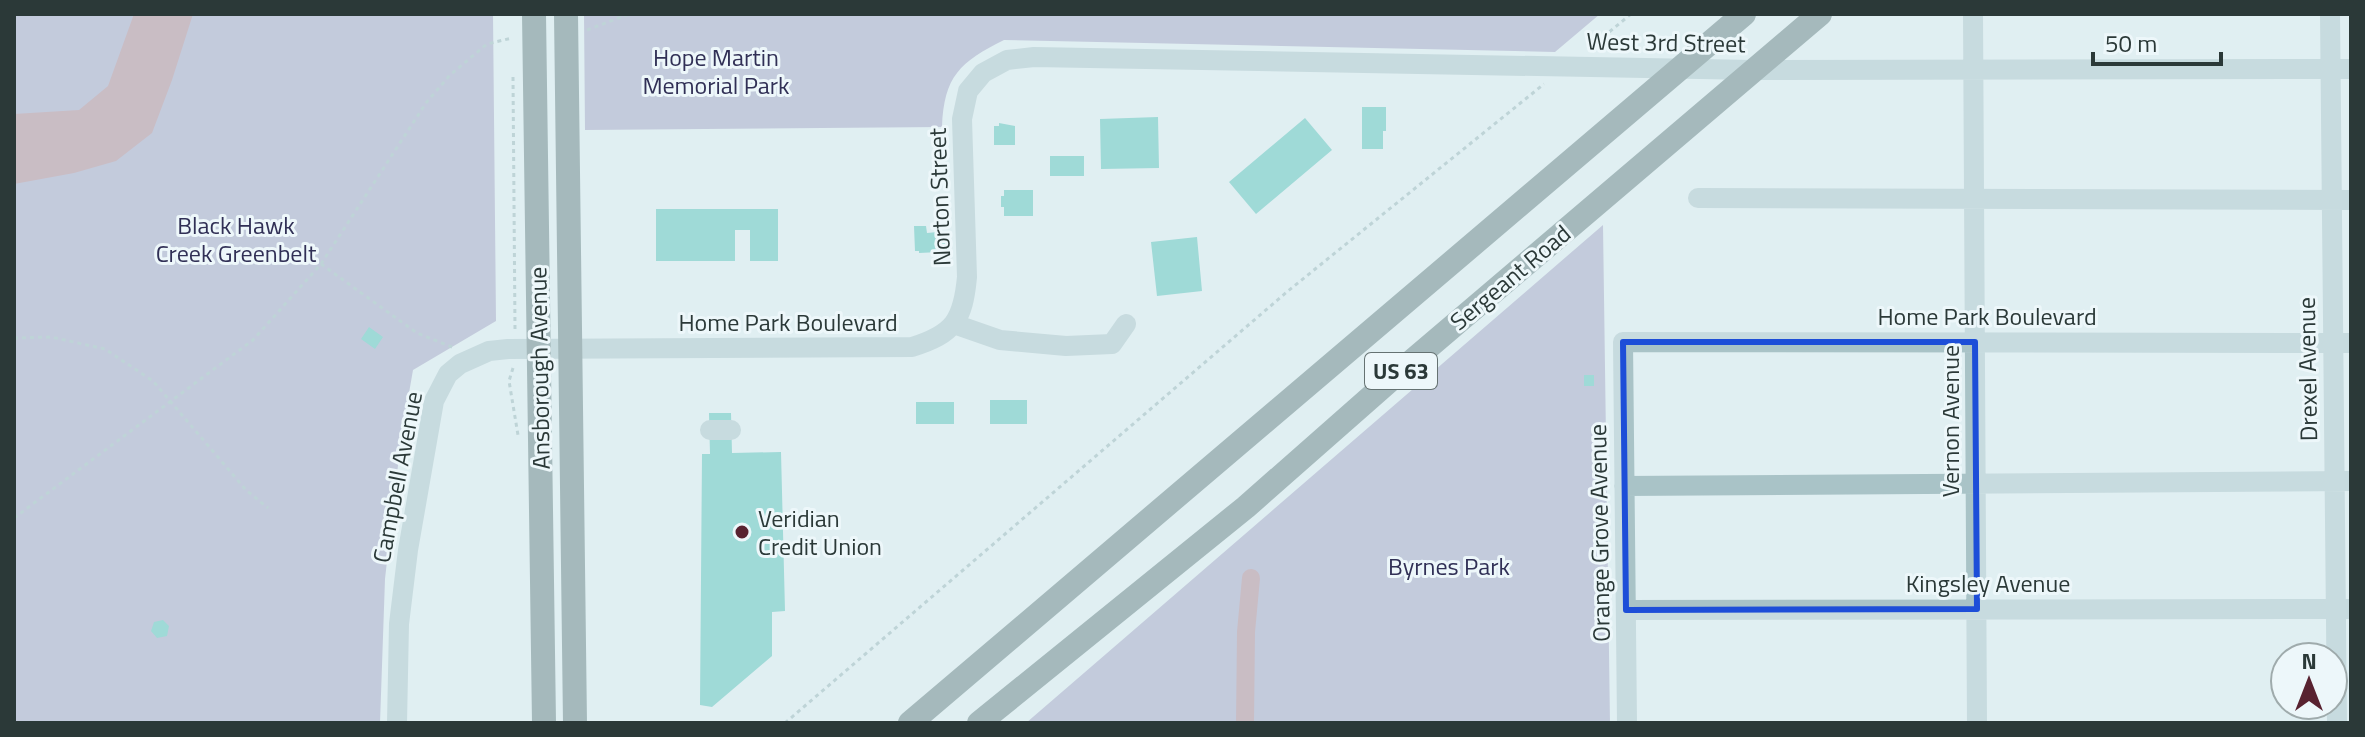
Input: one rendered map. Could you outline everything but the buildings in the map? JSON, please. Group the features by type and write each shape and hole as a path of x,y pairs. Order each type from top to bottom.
{"main road":[{"name":"Sergeant Road","path":"910,723 1744,14"},
{"name":"Sergeant Road","path":"979,723 1246,507 1405,367 1820,14"},
{"name":"Ansborough Avenue","path":"566,24 575,723"},
{"name":"Ansborough Avenue","path":"534,25 544,723"}],"street":[{"name":"Vernon Avenue","path":"1973,14 1977,723"},
{"name":"Drexel Avenue","path":"2330,14 2341,69 2343,609 2337,723"},
{"name":"West 3rd Street","path":"983,73 1007,60 1034,57 1753,70 2341,69"},
{"name":"Norton Street","path":"954,324 965,303 967,277 962,119 968,91 983,73"},
{"path":"1698,198 2341,200"},
{"name":"Home Park Boulevard","path":"572,348 912,347 936,340 954,324"},
{"path":"954,324 1000,340 1066,346 1112,344 1126,324"},
{"name":"Home Park Boulevard","path":"1623,342 2342,343"},
{"name":"Orange Grove Avenue","path":"1623,342 1627,723"},
{"path":"474,356 489,351 572,348"},
{"name":"Campbell Avenue","path":"397,723 399,624 408,550 434,401 448,374 474,356"},
{"path":"710,430 731,430"},
{"path":"1624,486 2343,481"},
{"name":"Kingsley Avenue","path":"1626,610 2343,609"}],"path":[{"path":"566,24 584,31 629,14"},
{"path":"1584,52 1631,14"},
{"path":"14,518 253,340 321,264 426,103 450,75 487,44 534,25"},
{"path":"785,723 1288,291 1537,90"},
{"path":"321,264 417,333 474,356"},
{"path":"14,338 51,337 105,349 153,381 246,490 268,508"}],"highlighted area":[{"path":"1623,342 1975,342 1977,609 1626,610"}],"green space":[{"name":"Black Hawk Creek Greenbelt","path":"14,14 493,14 496,321 413,370 401,439 385,579 380,723 14,723"},
{"name":"Hope Martin Memorial Park","path":"584,14 1600,14 1555,52 1004,40 976,56 957,73 946,95 942,127 585,130"},
{"name":"Byrnes Park","path":"1603,225 1610,723 1026,723"}],"shaded area":[{"path":"134,14 193,14 152,133 116,161 74,173 14,184 14,114 79,110 108,86"}],"waterway":[{"path":"1245,723 1246,632 1251,578"}],"place":[{"name":"Veridian Credit Union","path":"742,532"}]}
